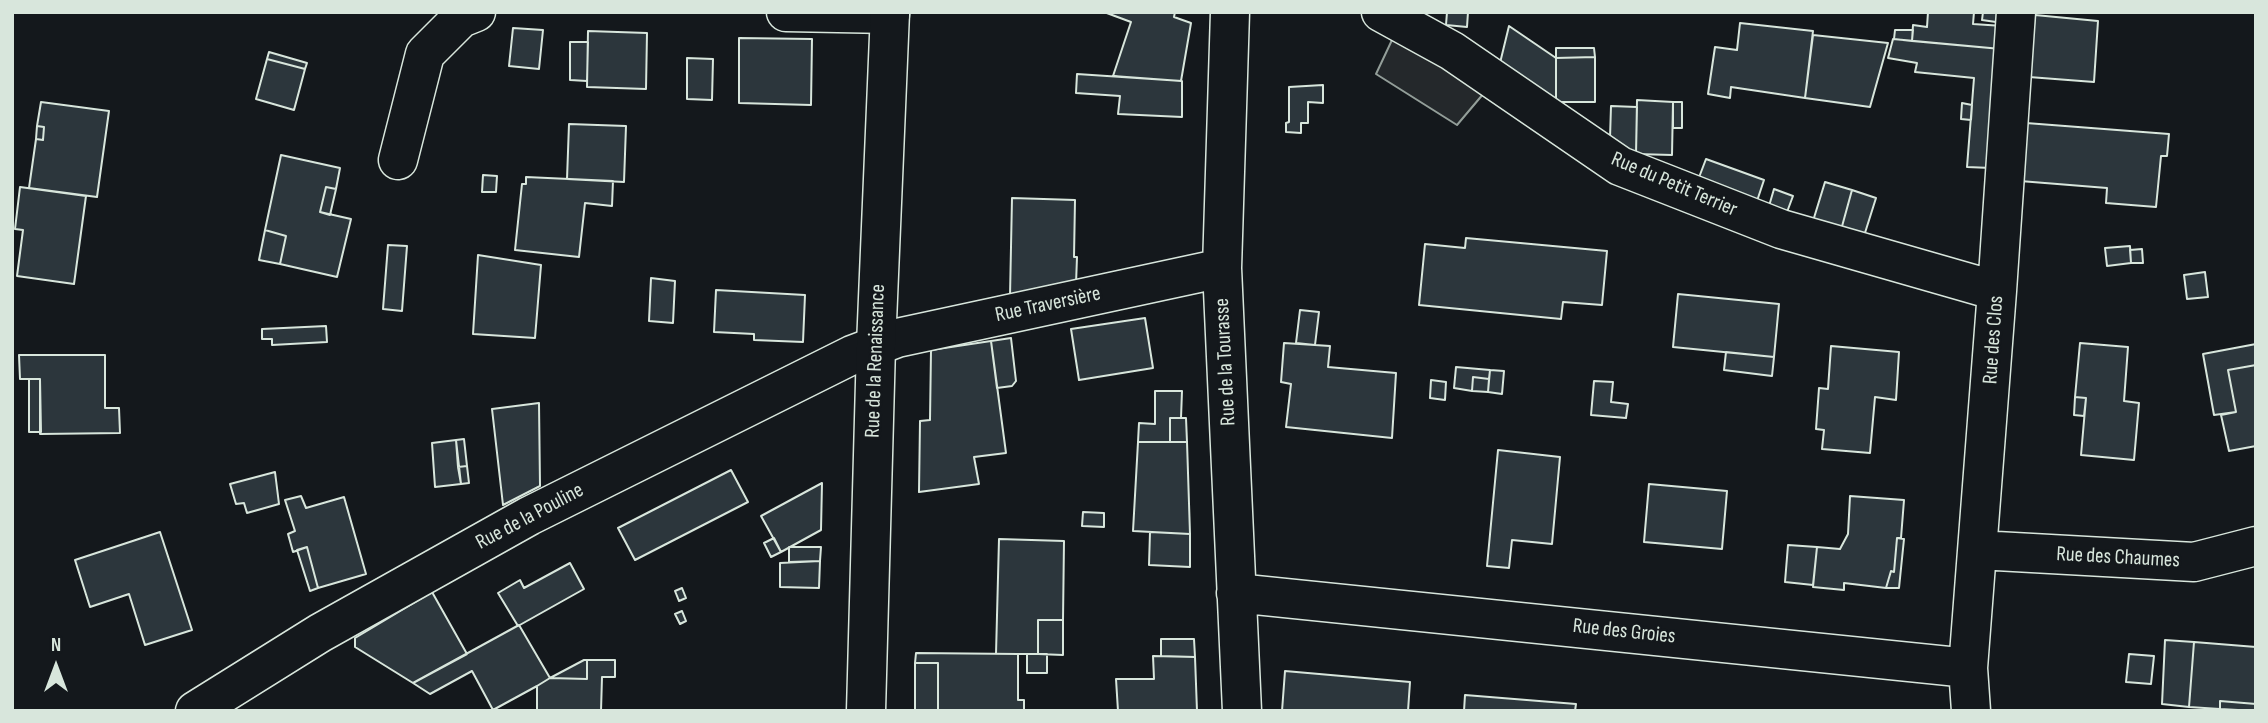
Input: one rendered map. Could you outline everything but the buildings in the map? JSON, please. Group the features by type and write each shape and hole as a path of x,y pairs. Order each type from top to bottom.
{"street":[{"path":"398,160 425,54 461,18 476,12"},
{"path":"786,12 890,13"},
{"name":"Rue de la Tourasse","path":"1230,12 1222,268 1242,711"},
{"name":"Rue du Petit Terrier","path":"1381,12 1452,51 1619,166 1781,229 1997,291"},
{"name":"Rue des Clos","path":"1968,668 2016,12"},
{"name":"Rue de la Renaissance","path":"866,711 876,346 890,13"},
{"name":"Rue Traversière","path":"876,346 897,338 1222,268"},
{"name":"Rue de la Pouline","path":"195,711 320,633 529,516 852,355 876,346"},
{"name":"Rue des Chaumes","path":"1978,550 2193,562 2256,546"},
{"name":"Rue des Groies","path":"1236,593 1968,668"},
{"path":"1968,668 1970,711"}],"shaded area":[{"path":"1400,23 1495,80 1457,125 1376,74"}]}
